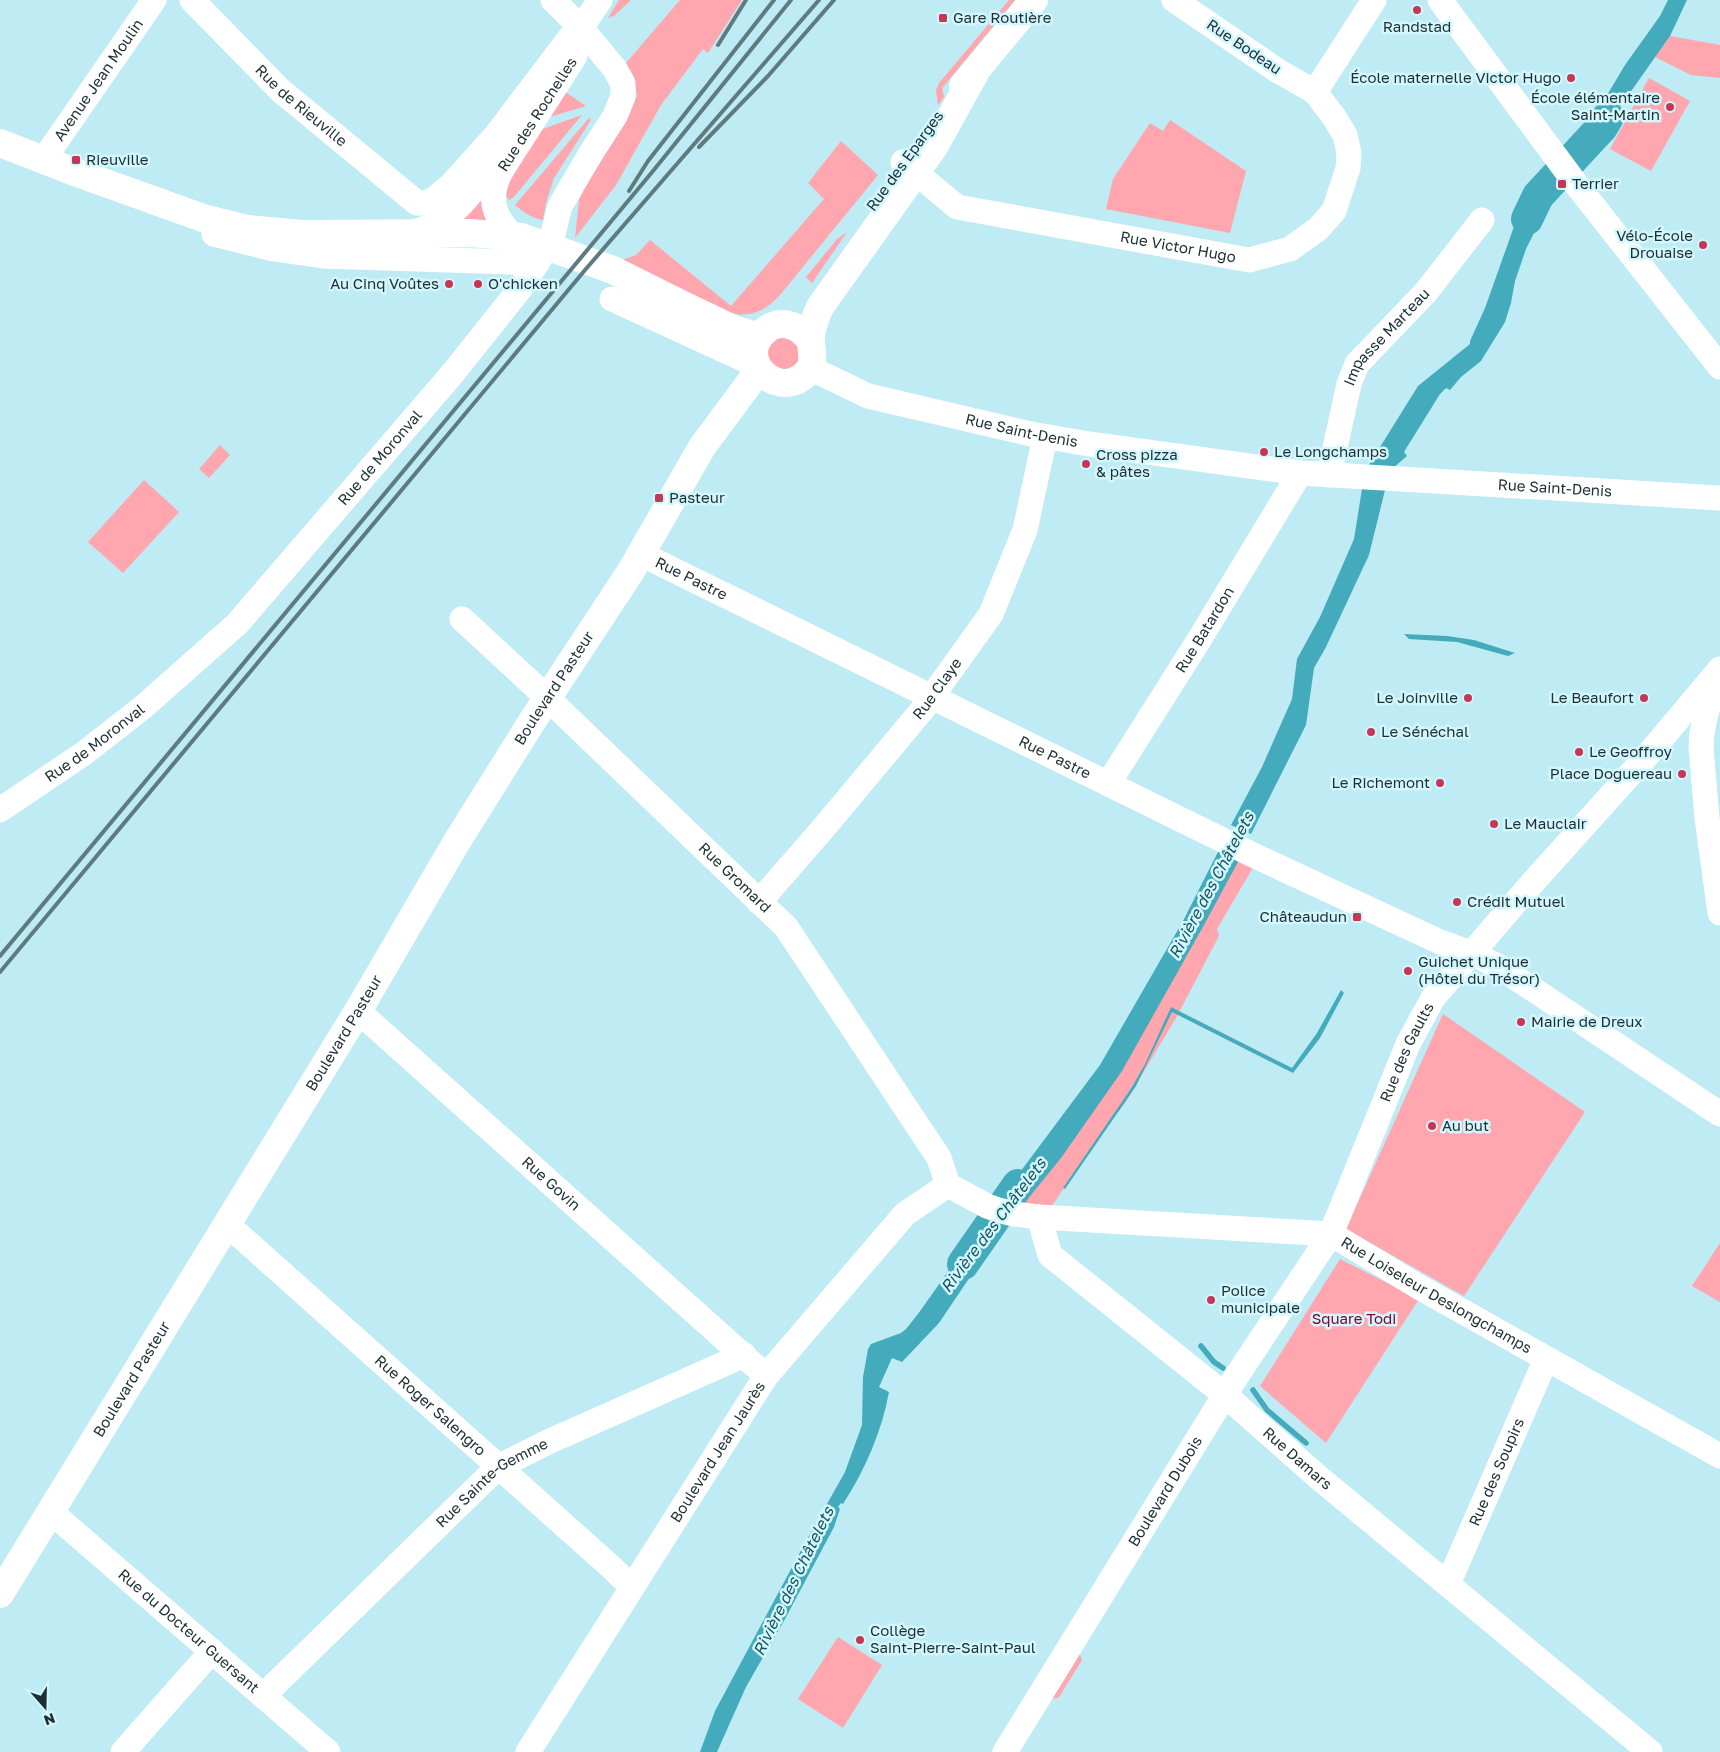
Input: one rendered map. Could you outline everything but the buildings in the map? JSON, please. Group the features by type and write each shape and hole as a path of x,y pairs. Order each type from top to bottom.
{"main road":[{"name":"Rue des Eparges","path":"769,331 800,307 909,168 934,120 1034,0"},
{"path":"0,143 154,201 224,224 274,232 302,234 413,232 512,235 606,267 717,321 769,331 792,325 806,334 810,355"},
{"path":"769,331 754,353 764,372 790,382 802,378 810,355 814,320 820,307 909,168"},
{"name":"Boulevard Pasteur","path":"0,1594 358,1011 456,843 531,723 641,554 702,447 751,381 764,372"}],"street":[{"name":"Avenue Jean Moulin","path":"44,159 154,0"},
{"name":"Rue de Rieuville","path":"192,0 280,90 417,203"},
{"path":"553,0 584,32"},
{"name":"Rue des Rochelles","path":"512,235 503,226 494,208 494,186 501,171 584,32 600,0"},
{"name":"Rue des Rochelles","path":"413,232 448,216 469,196 576,39 612,0"},
{"path":"1314,92 1374,0"},
{"path":"1440,0 1576,184 1720,367"},
{"name":"Rue Bodeau","path":"1177,2 1278,71 1314,92"},
{"name":"Rue des Rochelles","path":"417,203 433,200 452,184 496,135 572,35 584,32"},
{"name":"Rue de Moronval","path":"0,810 83,754 142,708 237,624 453,373 519,290 549,243 560,206 591,153 616,116 624,96 622,84 614,69 584,32"},
{"name":"Rue Victor Hugo","path":"909,168 957,207 1248,260 1290,249 1318,229 1334,212 1348,168 1349,152 1345,135 1334,117 1314,92"},
{"path":"154,201 170,216 183,224 226,238 298,254 537,263"},
{"name":"Impasse Marteau","path":"1330,475 1350,384 1357,364 1426,292 1482,220"},
{"path":"612,299 764,372"},
{"name":"Rue Saint-Denis","path":"810,355 868,396 1045,437 1267,470 1300,473 1720,498"},
{"name":"Rue Claye","path":"759,902 828,823 931,697 991,614 1025,530 1045,437"},
{"name":"Rue Batardon","path":"1108,784 1199,640 1300,473"},
{"name":"Rue Pastre","path":"641,554 1251,854 1440,942 1471,953 1498,966 1719,1114"},
{"name":"Rue Gromard","path":"462,619 786,927 940,1158 948,1184"},
{"path":"1720,670 1706,713 1701,747 1707,818 1720,913"},
{"name":"Rue des Gaults","path":"1331,1234 1408,1044 1433,998 1652,750 1720,670"},
{"name":"Rue Govin","path":"358,1011 744,1356"},
{"path":"948,1184 987,1206 1014,1214 1040,1217"},
{"name":"Boulevard Jean Jaurès","path":"528,1752 766,1376 905,1214 948,1184"},
{"name":"Rue Loiseleur Deslongchamps","path":"1040,1217 1331,1234 1419,1287 1720,1456"},
{"name":"Rue Damars","path":"1040,1217 1050,1255 1224,1395 1318,1477 1650,1752"},
{"name":"Rue Roger Salengro","path":"228,1225 632,1587"},
{"name":"Boulevard Dubois","path":"1005,1752 1224,1395 1331,1234"},
{"path":"744,1356 766,1376"},
{"name":"Rue Sainte-Gemme","path":"263,1696 498,1467 548,1442 744,1356"},
{"name":"Rue des Soupirs","path":"1448,1584 1546,1359"},
{"name":"Rue du Docteur Guersant","path":"51,1512 328,1752"},
{"path":"123,1752 212,1651"}],"green space":[{"path":"619,0 631,0 614,16 608,18"},
{"path":"680,0 742,0 708,53 703,49 661,105 616,185 575,238 579,200 585,187 628,118 637,96 634,77 626,63"},
{"path":"1009,0 1015,0 942,88 944,97 938,105 936,90 939,83"},
{"path":"1670,36 1720,45 1720,78 1691,75 1655,57"},
{"path":"1649,78 1690,101 1651,171 1610,149"},
{"path":"564,91 586,106 546,118"},
{"path":"582,115 513,198 509,200 506,195 509,183 540,130"},
{"path":"589,118 591,120 554,178 543,220 521,210 515,205"},
{"path":"1170,120 1246,171 1230,233 1106,209 1113,179 1150,123 1163,131"},
{"path":"841,141 878,175 780,295 764,309 746,314 731,313 622,260 636,255 650,240 731,306 824,199 808,183"},
{"path":"485,183 490,222 452,223"},
{"path":"847,232 812,283 806,277 837,239"},
{"path":"784,337 790,338 795,342 799,347 799,359 795,364 790,368 784,369 778,368 773,364 769,359 768,353 769,347 773,342 778,338"},
{"path":"220,445 230,455 209,478 199,469"},
{"path":"144,480 179,512 123,573 88,542"},
{"path":"1234,854 1255,864 1217,929 1219,936 1176,1018 1125,1103 1107,1125 1047,1213 1008,1207 1084,1116"},
{"path":"1443,1014 1585,1112 1464,1296 1346,1229"},
{"path":"1720,1243 1720,1302 1692,1286"},
{"name":"Square Todi","path":"1340,1259 1419,1299 1326,1443 1260,1386"},
{"path":"838,1637 882,1665 843,1728 798,1699"},
{"path":"1079,1653 1082,1660 1059,1697 1051,1699"}],"water":[{"path":"1668,0 1687,0 1670,36 1584,158 1576,147 1625,65 1660,16"},
{"path":"1541,169 1560,195 1543,215 1526,249 1515,281 1505,322 1481,361 1461,377 1450,390 1446,388 1440,394 1404,452 1407,456 1392,469 1367,468 1418,386 1470,344 1485,308 1522,204"},
{"path":"1362,489 1385,490 1369,555 1326,647 1314,668 1306,725 1251,834 1231,825 1262,767 1292,699 1297,659 1320,617 1354,539"},
{"path":"1404,634 1447,636 1474,640 1515,653 1508,656 1457,642 1409,639"},
{"path":"1219,850 1239,860 1122,1071 1061,1158 1022,1206 1000,1199 1100,1065 1183,921"},
{"path":"1341,990 1344,993 1320,1038 1293,1073 1172,1012 1136,1086 1065,1189 1063,1188 1132,1087 1145,1064 1171,1007 1292,1068 1317,1033"},
{"path":"983,1222 999,1234 939,1323 902,1362 892,1358 879,1387 889,1392 886,1407 877,1436 865,1464 843,1504 841,1503 838,1507 840,1509 834,1527 746,1687 717,1752 700,1752 715,1711 845,1472 862,1425 863,1377 868,1349 871,1344 901,1333 906,1329"}],"waterway":[{"name":"Rivière des Châtelets","path":"1527,219 1538,196 1602,127 1608,117"},
{"name":"Rivière des Châtelets","path":"963,1264 1018,1185"},
{"path":"1201,1346 1214,1362 1223,1368"},
{"path":"1253,1390 1267,1410 1306,1443"}],"railway":[{"path":"718,45 746,0"},
{"path":"629,191 648,161 774,0"},
{"path":"0,956 653,171 791,0"},
{"path":"0,972 585,270 819,0"},
{"path":"699,147 768,76 834,0"}],"place":[{"name":"Randstad","path":"1417,10"},
{"name":"Gare Routière","path":"943,18"},
{"name":"École maternelle Victor Hugo","path":"1571,78"},
{"name":"École élémentaire Saint-Martin","path":"1670,107"},
{"name":"Rieuville","path":"76,160"},
{"name":"Terrier","path":"1562,184"},
{"name":"Vélo-École Drouaise","path":"1703,245"},
{"name":"Au Cinq Voûtes","path":"449,284"},
{"name":"O'chicken","path":"478,284"},
{"name":"Le Longchamps","path":"1264,452"},
{"name":"Cross pizza & pâtes","path":"1086,464"},
{"name":"Pasteur","path":"659,498"},
{"name":"Le Joinville","path":"1468,698"},
{"name":"Le Beaufort","path":"1644,698"},
{"name":"Le Sénéchal","path":"1371,732"},
{"name":"Le Geoffroy","path":"1579,752"},
{"name":"Place Doguereau","path":"1682,774"},
{"name":"Le Richemont","path":"1440,783"},
{"name":"Le Mauclair","path":"1494,824"},
{"name":"Crédit Mutuel","path":"1457,902"},
{"name":"Châteaudun","path":"1357,917"},
{"name":"Guichet Unique (Hôtel du Trésor)","path":"1408,971"},
{"name":"Mairie de Dreux","path":"1521,1022"},
{"name":"Au but","path":"1432,1126"},
{"name":"Police municipale","path":"1211,1300"},
{"name":"Collège Saint-Pierre-Saint-Paul","path":"860,1640"}]}
